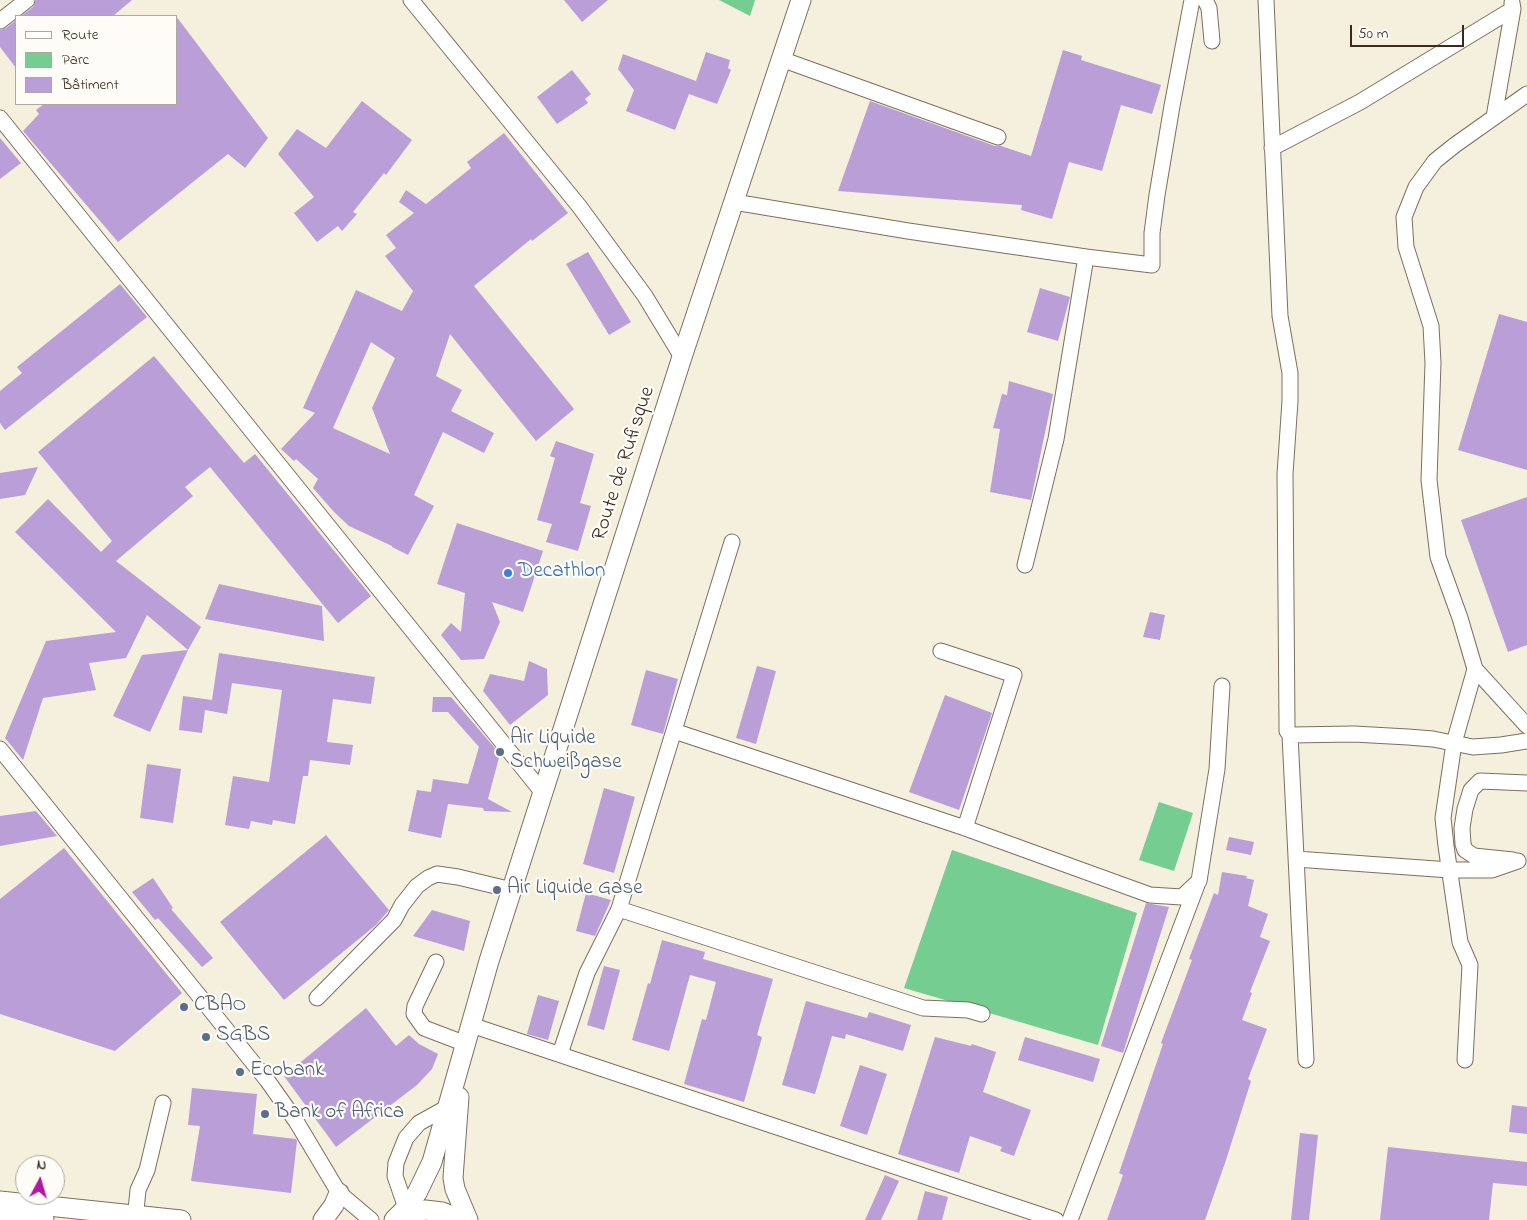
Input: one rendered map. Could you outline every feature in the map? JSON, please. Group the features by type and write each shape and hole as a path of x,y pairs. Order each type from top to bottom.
{"main road":[{"name":"Route de Rufisque","path":"399,1216 416,1193 432,1162 512,890 682,357 801,0"},
{"name":"Route de Rufisque","path":"464,1051 453,1178 455,1189 468,1220"},
{"path":"323,1220 334,1206 339,1193"},
{"path":"0,1200 104,1216 181,1220"},
{"path":"399,1216 425,1210 442,1212 461,1220"},
{"path":"0,1216 44,1220"}],"street":[{"path":"0,21 27,0"},
{"path":"410,0 579,206 645,296 682,357"},
{"path":"734,202 908,231 1152,265 1152,233 1157,195 1192,0"},
{"path":"1205,0 1209,8 1212,41"},
{"path":"1266,0 1280,316 1290,374 1290,401 1284,474 1287,731 1290,735 1306,1060"},
{"path":"1272,148 1360,102 1512,5"},
{"path":"1494,117 1512,5"},
{"path":"780,59 998,137"},
{"path":"1527,94 1455,144 1435,161 1416,187 1404,217 1406,247 1431,326 1433,363 1429,480 1438,557 1460,618 1475,669 1527,726"},
{"path":"0,118 543,793"},
{"path":"1026,564 1056,438 1086,257"},
{"path":"560,1054 587,973 619,909 732,542"},
{"path":"941,651 1014,675 966,828"},
{"path":"1465,1060 1470,964 1460,942 1446,846 1444,818 1454,743 1475,669"},
{"path":"1070,1220 1199,881 1217,769 1222,686"},
{"path":"674,731 966,828 1150,895 1182,897 1199,881"},
{"path":"1290,735 1354,734 1433,739 1473,746 1501,745 1527,741"},
{"path":"0,749 267,1080 296,1121 339,1193 371,1220"},
{"path":"1523,862 1474,856 1462,844 1462,828 1464,809 1471,790 1476,784 1485,780 1527,783"},
{"path":"1296,859 1450,870 1492,870 1523,862"},
{"path":"318,998 394,920 407,898 428,878 437,874 512,890"},
{"path":"619,909 922,1008 954,1008 982,1014"},
{"path":"436,962 415,1006 414,1014 424,1028 464,1051"},
{"path":"471,1025 1056,1220"},
{"path":"135,1218 138,1190 147,1170 163,1103"},
{"path":"399,1216 395,1176 396,1163 406,1138 419,1122 448,1107"}],"green space":[{"path":"719,0 755,0 750,16"},
{"path":"1159,802 1193,813 1174,871 1139,860"},
{"path":"952,850 1137,913 1098,1045 904,988"}],"building":[{"path":"36,0 132,0 114,15 22,15 33,7"},
{"path":"564,0 608,0 582,22"},
{"path":"178,19 268,138 245,168 228,154 118,242 23,131 39,114 36,110 43,105 178,105"},
{"path":"15,21 15,67 0,47 0,30"},
{"path":"1063,50 1082,56 1081,60 1161,85 1152,114 1121,105 1102,171 1069,162 1052,219 1021,210 1022,205 838,191 870,101 995,146 1001,146 1031,156"},
{"path":"706,52 730,60 728,68 731,70 717,104 689,94 675,130 626,111 634,90 618,69 623,54 696,81"},
{"path":"572,70 591,94 585,99 588,103 557,124 537,97"},
{"path":"362,101 412,140 386,175 384,173 353,212 357,214 342,231 338,226 317,242 294,213 314,197 278,154 297,129 326,148"},
{"path":"504,133 568,213 532,241 531,239 474,286 574,409 536,441 450,334 436,376 462,390 451,411 494,433 484,453 443,432 414,495 434,506 408,555 349,526 313,488 318,479 296,459 294,461 281,449 315,413 303,408 356,290 402,311 413,291 385,256 396,248 386,235 414,213 399,202 406,190 426,204 471,168 467,162","holes":["371,342 395,358 372,408 390,454 333,428"]},
{"path":"0,138 21,163 0,179"},
{"path":"588,252 631,322 609,335 566,264"},
{"path":"120,284 147,317 5,430 0,423 0,391 22,373 17,367"},
{"path":"1040,288 1070,297 1058,341 1027,332"},
{"path":"1499,314 1527,322 1527,470 1458,450"},
{"path":"154,356 244,463 255,454 371,596 338,623 210,467 185,487 193,496 116,561 201,627 188,650 147,615 126,658 89,663 96,690 43,698 23,760 5,738 46,641 116,632 15,532 48,499 101,552 112,541 38,452"},
{"path":"1009,381 1053,394 1031,500 990,492 1000,429 993,428 1002,394 1007,395"},
{"path":"556,441 594,454 580,503 591,506 578,551 546,542 552,524 537,520 555,458 550,456"},
{"path":"38,467 25,495 0,499 0,473"},
{"path":"1527,497 1527,645 1508,652 1461,520"},
{"path":"457,523 543,551 523,612 492,602 500,622 484,659 461,660 441,635 451,623 461,632 465,593 437,584"},
{"path":"219,584 322,606 324,641 205,619"},
{"path":"1150,612 1165,615 1160,640 1143,637"},
{"path":"188,650 150,732 113,716 142,655"},
{"path":"219,653 375,677 371,704 333,699 327,742 353,745 350,765 310,760 308,776 303,776 295,824 273,820 272,825 251,821 249,829 225,825 233,776 269,782 282,690 232,683 227,714 205,710 202,733 179,730 183,696 212,700"},
{"path":"529,661 547,669 548,695 510,725 483,691 490,674 524,681"},
{"path":"757,666 776,671 756,744 736,738"},
{"path":"646,670 678,679 663,734 631,725"},
{"path":"945,695 992,713 959,810 909,792"},
{"path":"433,697 451,697 500,754 488,799 512,812 484,811 483,808 448,804 441,838 408,831 417,790 431,792 433,779 468,784 479,747 448,712 432,712"},
{"path":"147,764 181,769 173,823 140,818"},
{"path":"604,788 635,797 614,873 583,864"},
{"path":"36,811 57,836 0,846 0,816"},
{"path":"326,835 389,910 376,925 284,1000 220,922"},
{"path":"1229,837 1254,842 1251,855 1226,850"},
{"path":"64,848 182,993 115,1051 0,1014 0,899"},
{"path":"1222,872 1247,876 1246,878 1254,880 1248,906 1268,914 1260,937 1270,941 1250,992 1252,993 1242,1020 1267,1029 1248,1079 1251,1081 1226,1160 1205,1220 1107,1220 1123,1175 1119,1173 1163,1044 1161,1043 1192,960 1189,959 1214,893 1218,895"},
{"path":"153,878 173,908 171,909 213,958 202,967 158,918 155,920 132,892"},
{"path":"586,893 611,900 595,936 576,931"},
{"path":"1146,903 1169,907 1123,1053 1101,1046"},
{"path":"432,910 470,921 464,951 413,936"},
{"path":"662,940 705,952 703,959 773,979 757,1035 762,1037 744,1102 684,1084 702,1019 706,1020 716,982 690,975 669,1051 632,1040"},
{"path":"604,966 620,970 604,1030 587,1025"},
{"path":"538,995 559,1001 548,1040 527,1034"},
{"path":"806,1001 867,1018 869,1012 911,1025 903,1051 846,1034 845,1039 832,1036 815,1094 782,1085"},
{"path":"366,1008 396,1046 409,1035 419,1044 438,1054 432,1069 417,1085 336,1147 284,1076"},
{"path":"935,1037 971,1046 972,1044 996,1052 983,1092 1031,1110 1014,1156 1000,1151 1002,1147 970,1136 959,1173 898,1154"},
{"path":"1025,1037 1100,1059 1093,1082 1018,1060"},
{"path":"860,1065 887,1074 867,1135 840,1126"},
{"path":"192,1088 257,1094 253,1134 296,1139 297,1141 291,1193 191,1181 200,1126 188,1125"},
{"path":"1512,1105 1527,1107 1527,1134 1509,1132"},
{"path":"1300,1133 1318,1135 1309,1220 1291,1220"},
{"path":"1388,1147 1527,1162 1527,1186 1493,1183 1489,1220 1380,1220"},
{"path":"885,1175 899,1181 881,1220 865,1220"},
{"path":"925,1191 948,1197 942,1220 917,1220"}],"place":[{"name":"Decathlon","path":"508,573"},
{"name":"Air Liquide Schweißgase","path":"500,752"},
{"name":"Air Liquide Gase","path":"497,890"},
{"name":"CBAO","path":"184,1007"},
{"name":"SGBS","path":"206,1037"},
{"name":"Ecobank","path":"240,1072"},
{"name":"Bank of Africa","path":"265,1114"}]}
